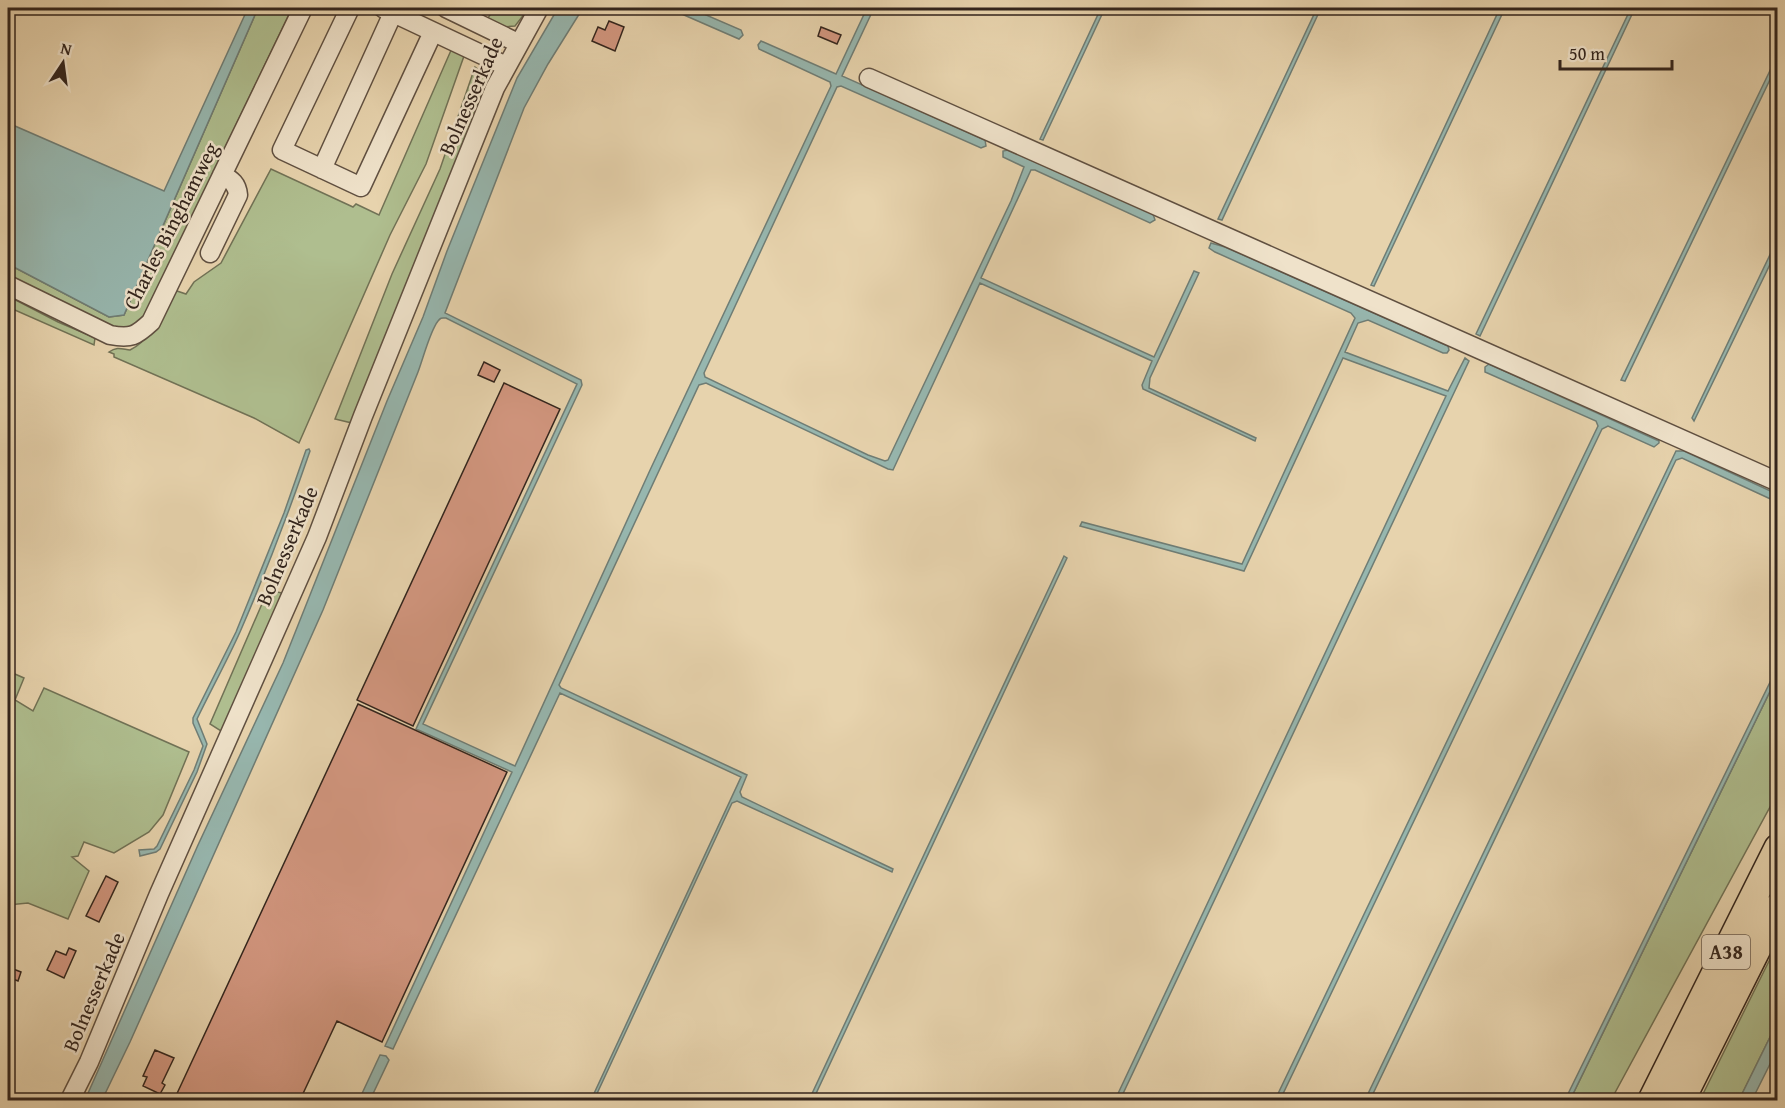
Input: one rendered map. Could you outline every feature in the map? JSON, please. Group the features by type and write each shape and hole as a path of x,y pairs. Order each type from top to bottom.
{"highway":[{"name":"A38","path":"1652,1101 1778,848"},
{"name":"A38","path":"1681,1101 1778,907"},
{"name":"A38","path":"1635,1101 1656,1063 1674,1056"}],"street":[{"name":"Charles Binghamweg","path":"8,285 110,335 125,338 138,334 151,322 303,8"},
{"path":"350,8 282,150 362,187 433,32"},
{"path":"446,8 518,43"},
{"name":"Bolnesserkade","path":"70,1101 317,537 363,416 495,88 539,8"},
{"path":"322,169 387,10 506,66"},
{"path":"869,78 1778,482"},
{"path":"210,253 238,195 237,186 222,175"}],"green space":[{"path":"258,8 292,8 143,319 134,329 122,331 8,278 8,264 109,317 124,315"},
{"path":"495,8 529,8 515,26 502,27 485,22"},
{"path":"452,48 464,56 426,164 390,235 299,443 254,418 114,357 114,354 109,352 117,348 130,350 138,345 145,339 155,323 171,289 186,294 194,282 221,263 271,169 353,207 356,204 379,215"},
{"path":"475,67 489,78 352,423 335,419 392,274 440,169"},
{"path":"8,296 95,338 94,345 8,307"},
{"path":"268,590 282,593 224,733 210,724"},
{"path":"8,671 24,678 15,700 33,711 44,688 189,752 163,815 149,832 114,853 84,842 78,856 72,857 89,871 68,919 28,903 8,905"},
{"path":"1777,677 1777,794 1611,1100 1570,1100"},
{"path":"1777,945 1777,1023 1739,1100 1700,1100"}],"water":[{"path":"248,8 258,8 124,315 109,317 8,264 8,123 164,191"},
{"path":"558,8 583,8 524,108 445,313 581,380 582,385 423,724 515,766 651,468 831,86 830,82 759,49 758,45 761,41 836,74 867,8 874,8 842,76 985,140 986,146 981,148 841,86 837,87 704,373 705,377 868,455 888,460 1011,201 1024,167 1003,157 1003,151 1008,150 1153,214 1155,220 1150,223 1031,170 981,278 1154,357 1194,271 1199,273 1150,378 1149,388 1256,438 1255,441 1143,389 1142,385 1152,361 980,283 893,470 706,383 699,385 559,685 561,688 747,775 740,792 742,797 893,869 892,872 737,801 732,803 594,1100 591,1100 741,777 560,693 393,1049 385,1046 512,772 416,729 577,384 446,318 441,318 429,338 418,372 323,610 130,1042 102,1100 85,1100 198,845 283,663 517,78"},
{"path":"668,8 690,8 741,30 743,35 739,39"},
{"path":"1101,8 1105,8 1043,140 1040,139"},
{"path":"1317,8 1321,8 1222,220 1218,219"},
{"path":"1500,8 1505,8 1374,286 1371,285"},
{"path":"1631,8 1635,8 1480,336 1476,334"},
{"path":"1777,56 1777,65 1625,381 1621,380"},
{"path":"1777,240 1777,250 1694,421 1692,418"},
{"path":"1211,243 1225,247 1448,346 1449,350 1443,353 1368,320 1358,323 1345,352 1448,391 1465,358 1469,361 1120,1100 1115,1100 1446,396 1343,358 1244,571 1080,526 1082,522 1242,564 1355,318 1351,313 1215,252 1209,248"},
{"path":"1489,364 1659,441 1659,443 1654,447 1608,426 1602,429 1280,1100 1275,1100 1598,426 1596,421 1485,372 1485,367"},
{"path":"309,449 294,497 259,587 235,643 197,719 207,744 197,772 160,849 140,856 139,850 154,849 157,846 194,770 203,746 193,718 236,632 284,513 306,450"},
{"path":"1676,451 1684,451 1777,494 1777,502 1682,458 1676,460 1370,1100 1365,1100"},
{"path":"1064,556 1067,558 813,1100 809,1100"},
{"path":"1777,668 1777,677 1570,1100 1565,1100"},
{"path":"1777,1023 1777,1050 1752,1100 1739,1100"},
{"path":"380,1055 386,1056 389,1060 370,1100 359,1100"}],"building":[{"path":"609,21 624,27 615,51 592,41 598,27 605,30"},
{"path":"821,27 841,35 837,44 818,36"},
{"path":"484,362 500,370 494,382 478,375"},
{"path":"504,383 560,409 413,726 357,700"},
{"path":"358,704 507,772 382,1042 337,1021 300,1100 174,1100"},
{"path":"106,876 118,882 99,922 86,916"},
{"path":"69,948 76,951 64,978 47,970 56,951 66,955"},
{"path":"8,967 21,972 18,981 8,977"},
{"path":"155,1050 174,1058 162,1083 165,1085 160,1094 143,1086 147,1077 143,1076"}]}
